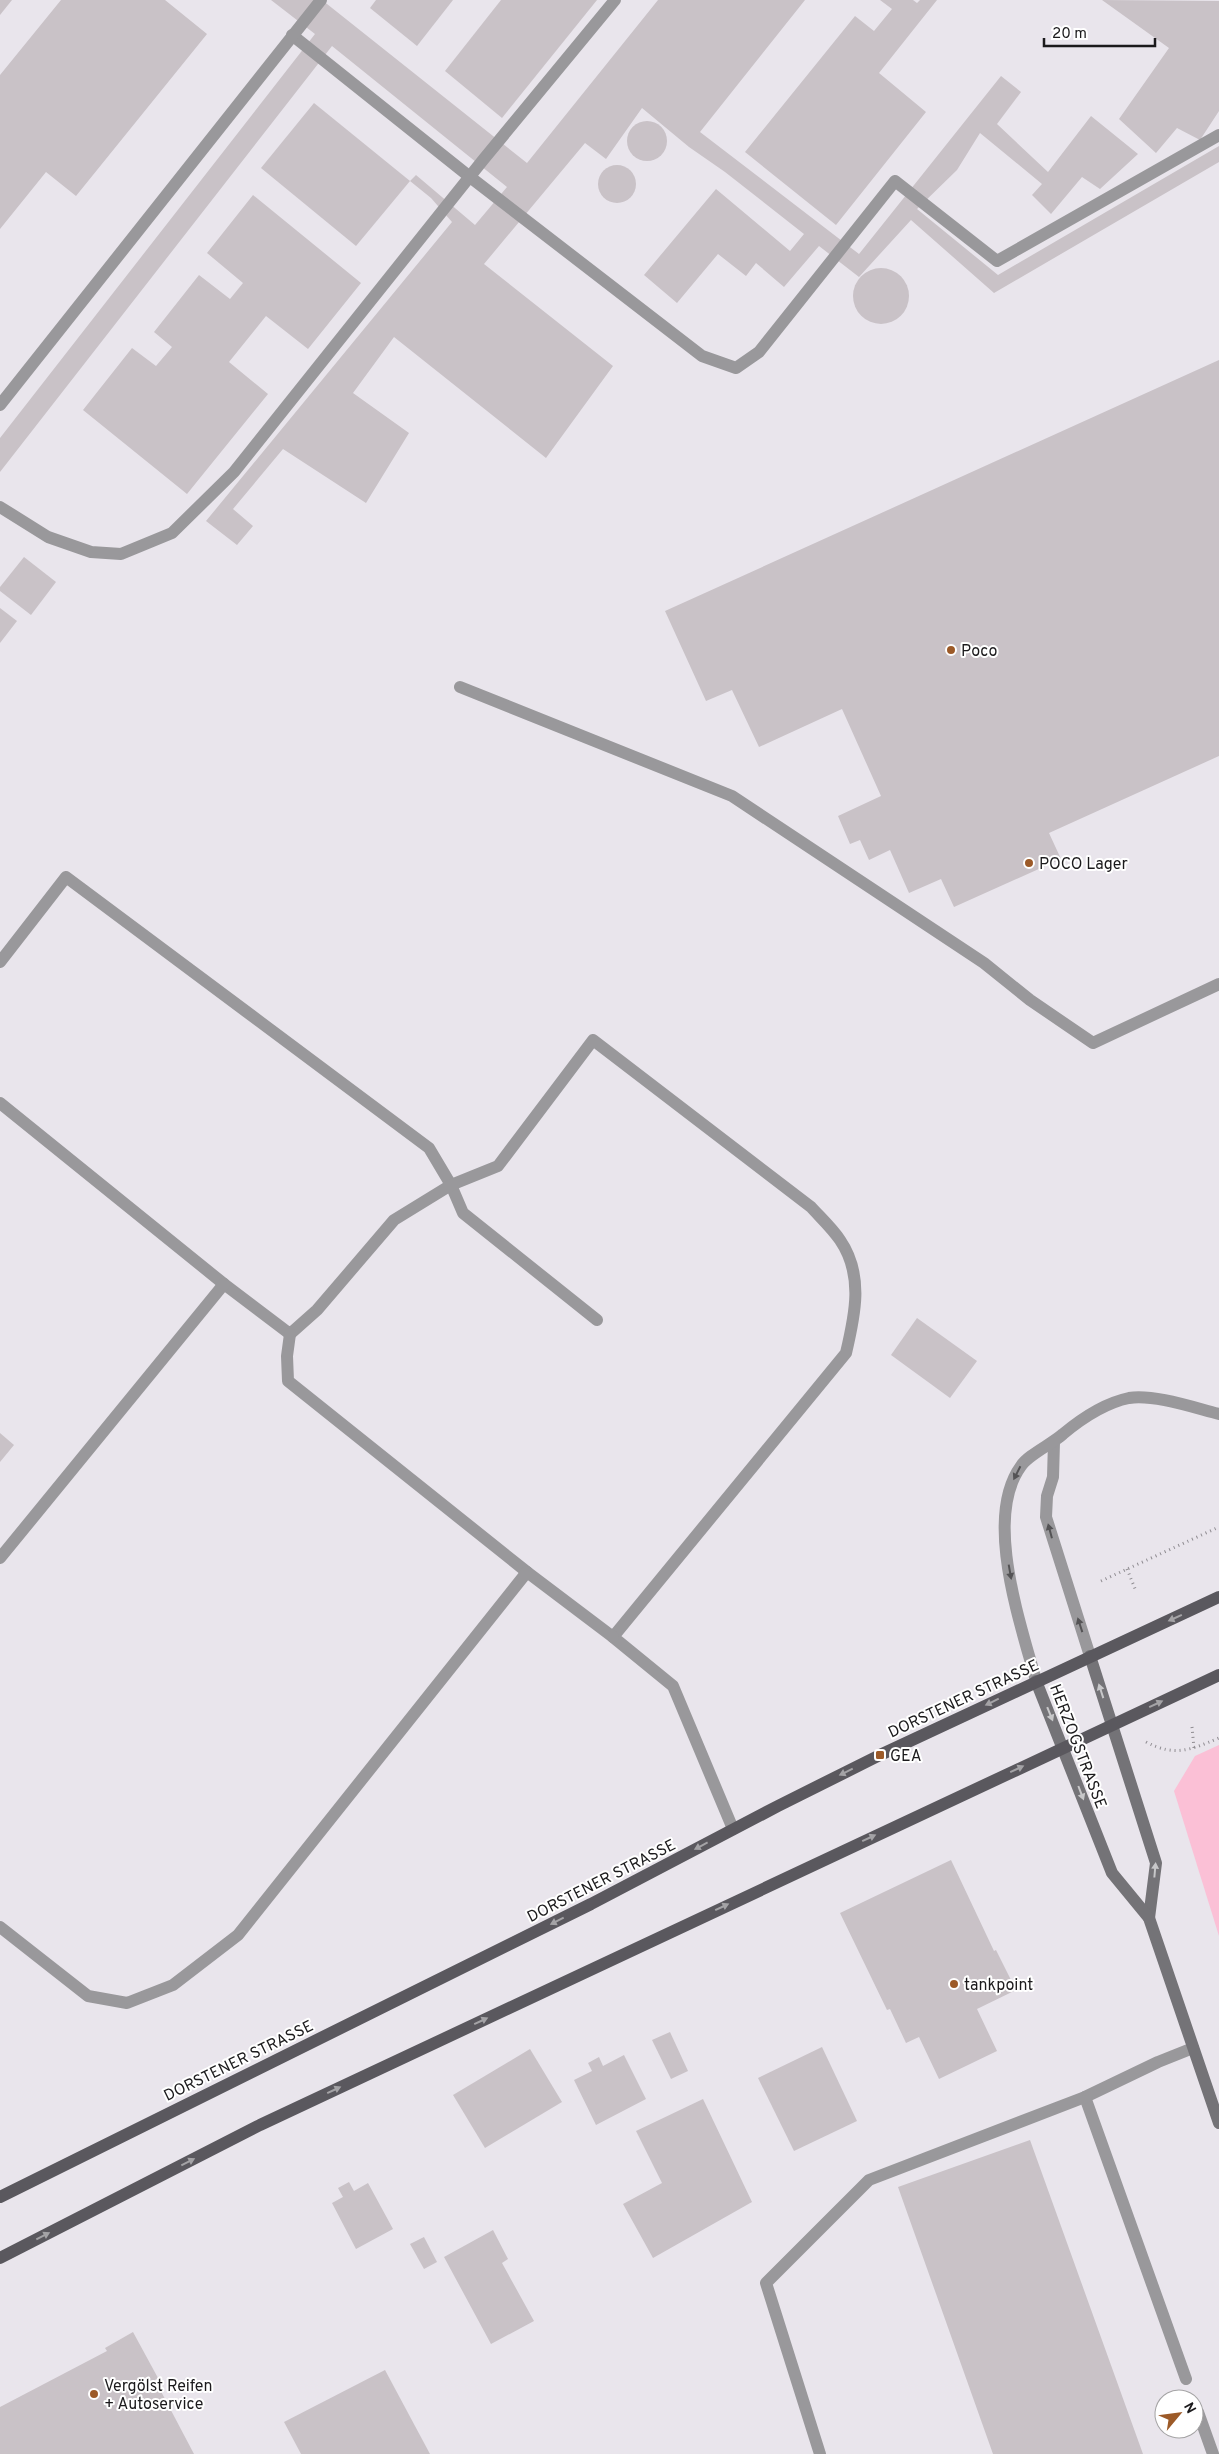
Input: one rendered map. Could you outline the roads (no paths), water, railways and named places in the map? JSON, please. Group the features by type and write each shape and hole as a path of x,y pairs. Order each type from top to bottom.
{"main road":[{"name":"DORSTENER STRASSE","path":"0,2197 537,1931 863,1763 1219,1597"},
{"path":"0,2258 260,2125 1219,1675"}],"street":[{"path":"0,405 321,0"},
{"path":"0,507 48,537 91,552 121,554 172,533 234,472 470,177 615,0"},
{"path":"292,35 470,177 702,356 736,368 759,352 895,181 997,261 1219,135"},
{"path":"460,687 732,796 984,963 1030,1000 1093,1043 1219,984"},
{"path":"0,962 66,877 429,1148 451,1184 463,1214 597,1320"},
{"path":"612,1637 846,1353 855,1314 856,1277 840,1240 812,1207 593,1040 498,1166 451,1184 394,1220 317,1310 290,1334 286,1356 288,1380 527,1572 673,1686 733,1829"},
{"path":"0,1103 224,1284 290,1334"},
{"path":"0,1558 224,1284"},
{"name":"HERZOGSTRASSE","path":"1219,1414 1169,1401 1131,1398 1106,1406 1075,1424 1054,1442 1021,1465 1010,1486 1004,1524 1004,1538 1014,1591 1036,1681 1112,1873 1148,1918 1219,2123"},
{"name":"HERZOGSTRASSE","path":"1054,1442 1053,1477 1047,1496 1046,1517 1156,1863 1148,1918"},
{"path":"0,1927 88,1996 127,2003 173,1985 238,1935 527,1572"},
{"path":"820,2454 766,2283 869,2180 1085,2096 1193,2048"},
{"path":"1085,2096 1186,2379"},
{"path":"1204,2429 1213,2454"}],"place":[{"name":"Poco","path":"951,650"},
{"name":"POCO Lager","path":"1029,863"},
{"name":"GEA","path":"880,1755"},
{"name":"tankpoint","path":"954,1984"},
{"name":"Vergölst Reifen + Autoservice","path":"94,2394"}]}
